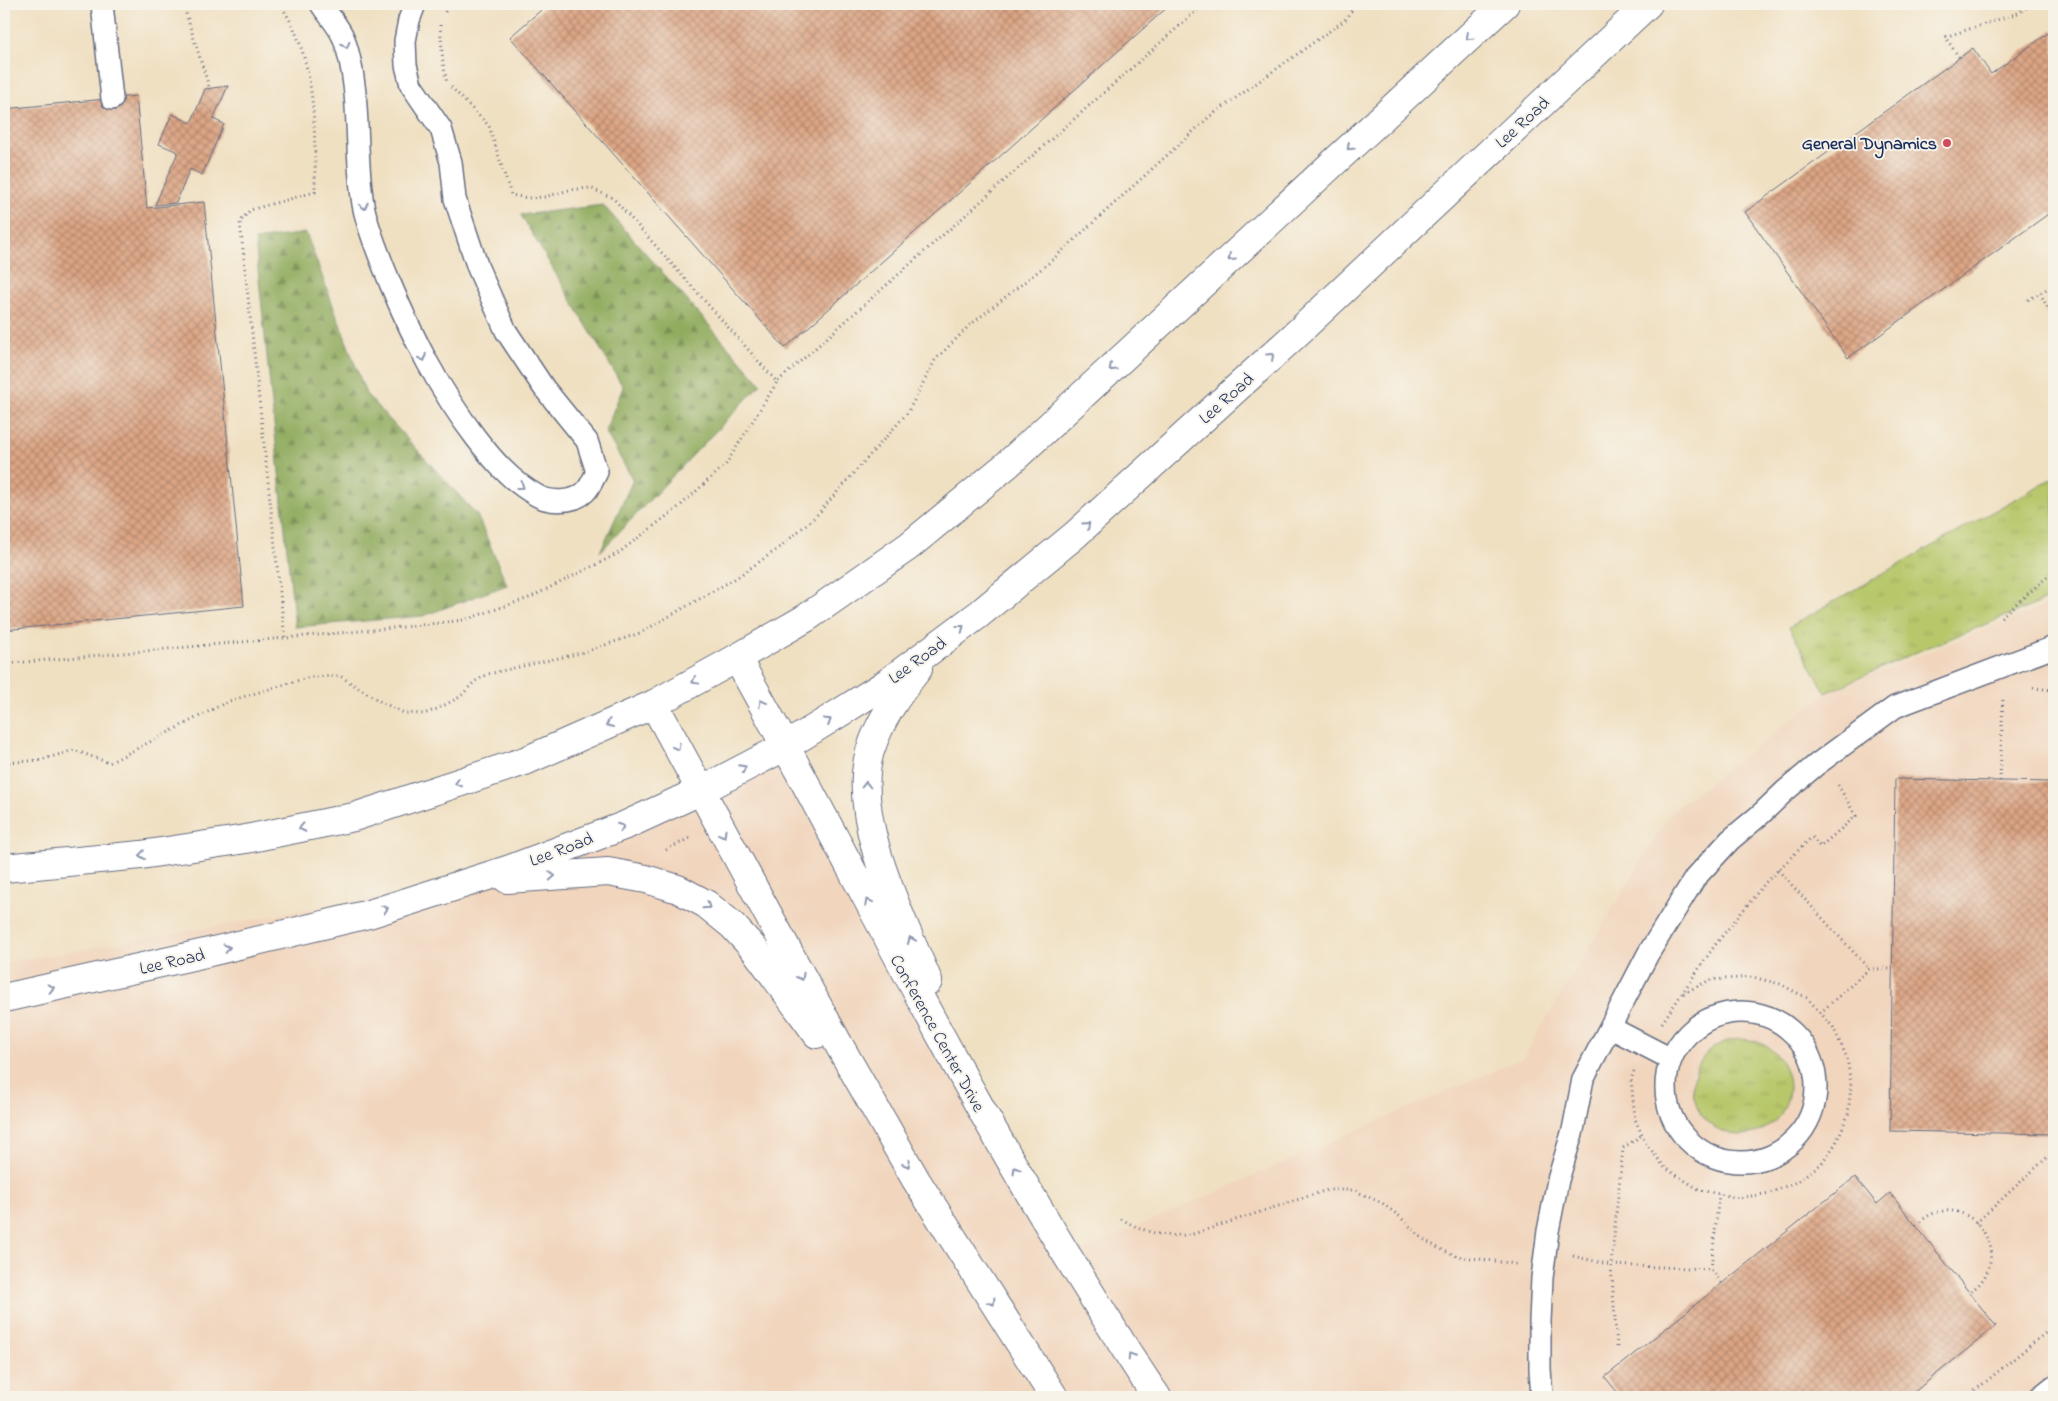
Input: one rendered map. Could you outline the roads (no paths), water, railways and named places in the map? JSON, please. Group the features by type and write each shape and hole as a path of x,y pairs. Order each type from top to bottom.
{"street":[{"path":"4,868 141,855 246,839 354,817 525,761 654,704 737,658 806,618 909,546 1008,464 1505,4"},
{"name":"Lee Road","path":"4,998 369,914 510,868 626,825 700,791 786,746 884,684 978,615 1075,536 1293,337 1648,4"},
{"path":"935,646 899,693 882,722 870,753 865,782 873,840 983,1114"},
{"name":"Conference Center Drive","path":"737,658 786,746 890,945 983,1114 1068,1258 1157,1397"},
{"path":"654,704 839,1045 926,1197 1054,1397"},
{"path":"468,882 608,872 646,879 678,889 706,904 732,925 756,951 892,1136"}],"lane":[{"path":"102,4 112,99"},
{"path":"321,4 343,36 350,62 356,104 363,205 381,261 424,361 453,409 489,455 517,483 538,497 555,501 571,499 584,493 591,485 596,472 587,441 523,359 506,330 478,268 455,199 451,162 442,129 411,85 406,65 405,41 409,20 415,4"},
{"path":"1542,1397 1540,1321 1542,1278 1548,1231 1558,1180 1573,1130 1583,1079 1648,954 1695,878 1730,840 1785,791 1816,765 1895,707 2054,646"},
{"path":"1749,1012 1768,1016 1785,1026 1804,1046 1813,1068 1816,1086 1814,1106 1805,1126 1796,1139 1779,1152 1761,1160 1740,1163 1714,1157 1689,1142 1675,1124 1669,1110 1665,1081 1671,1059 1683,1038 1699,1024 1719,1014 1749,1012"},
{"path":"1611,1028 1671,1059"},
{"path":"2040,1397 2054,1386"}],"place":[{"name":"General Dynamics","path":"1947,143"}]}
